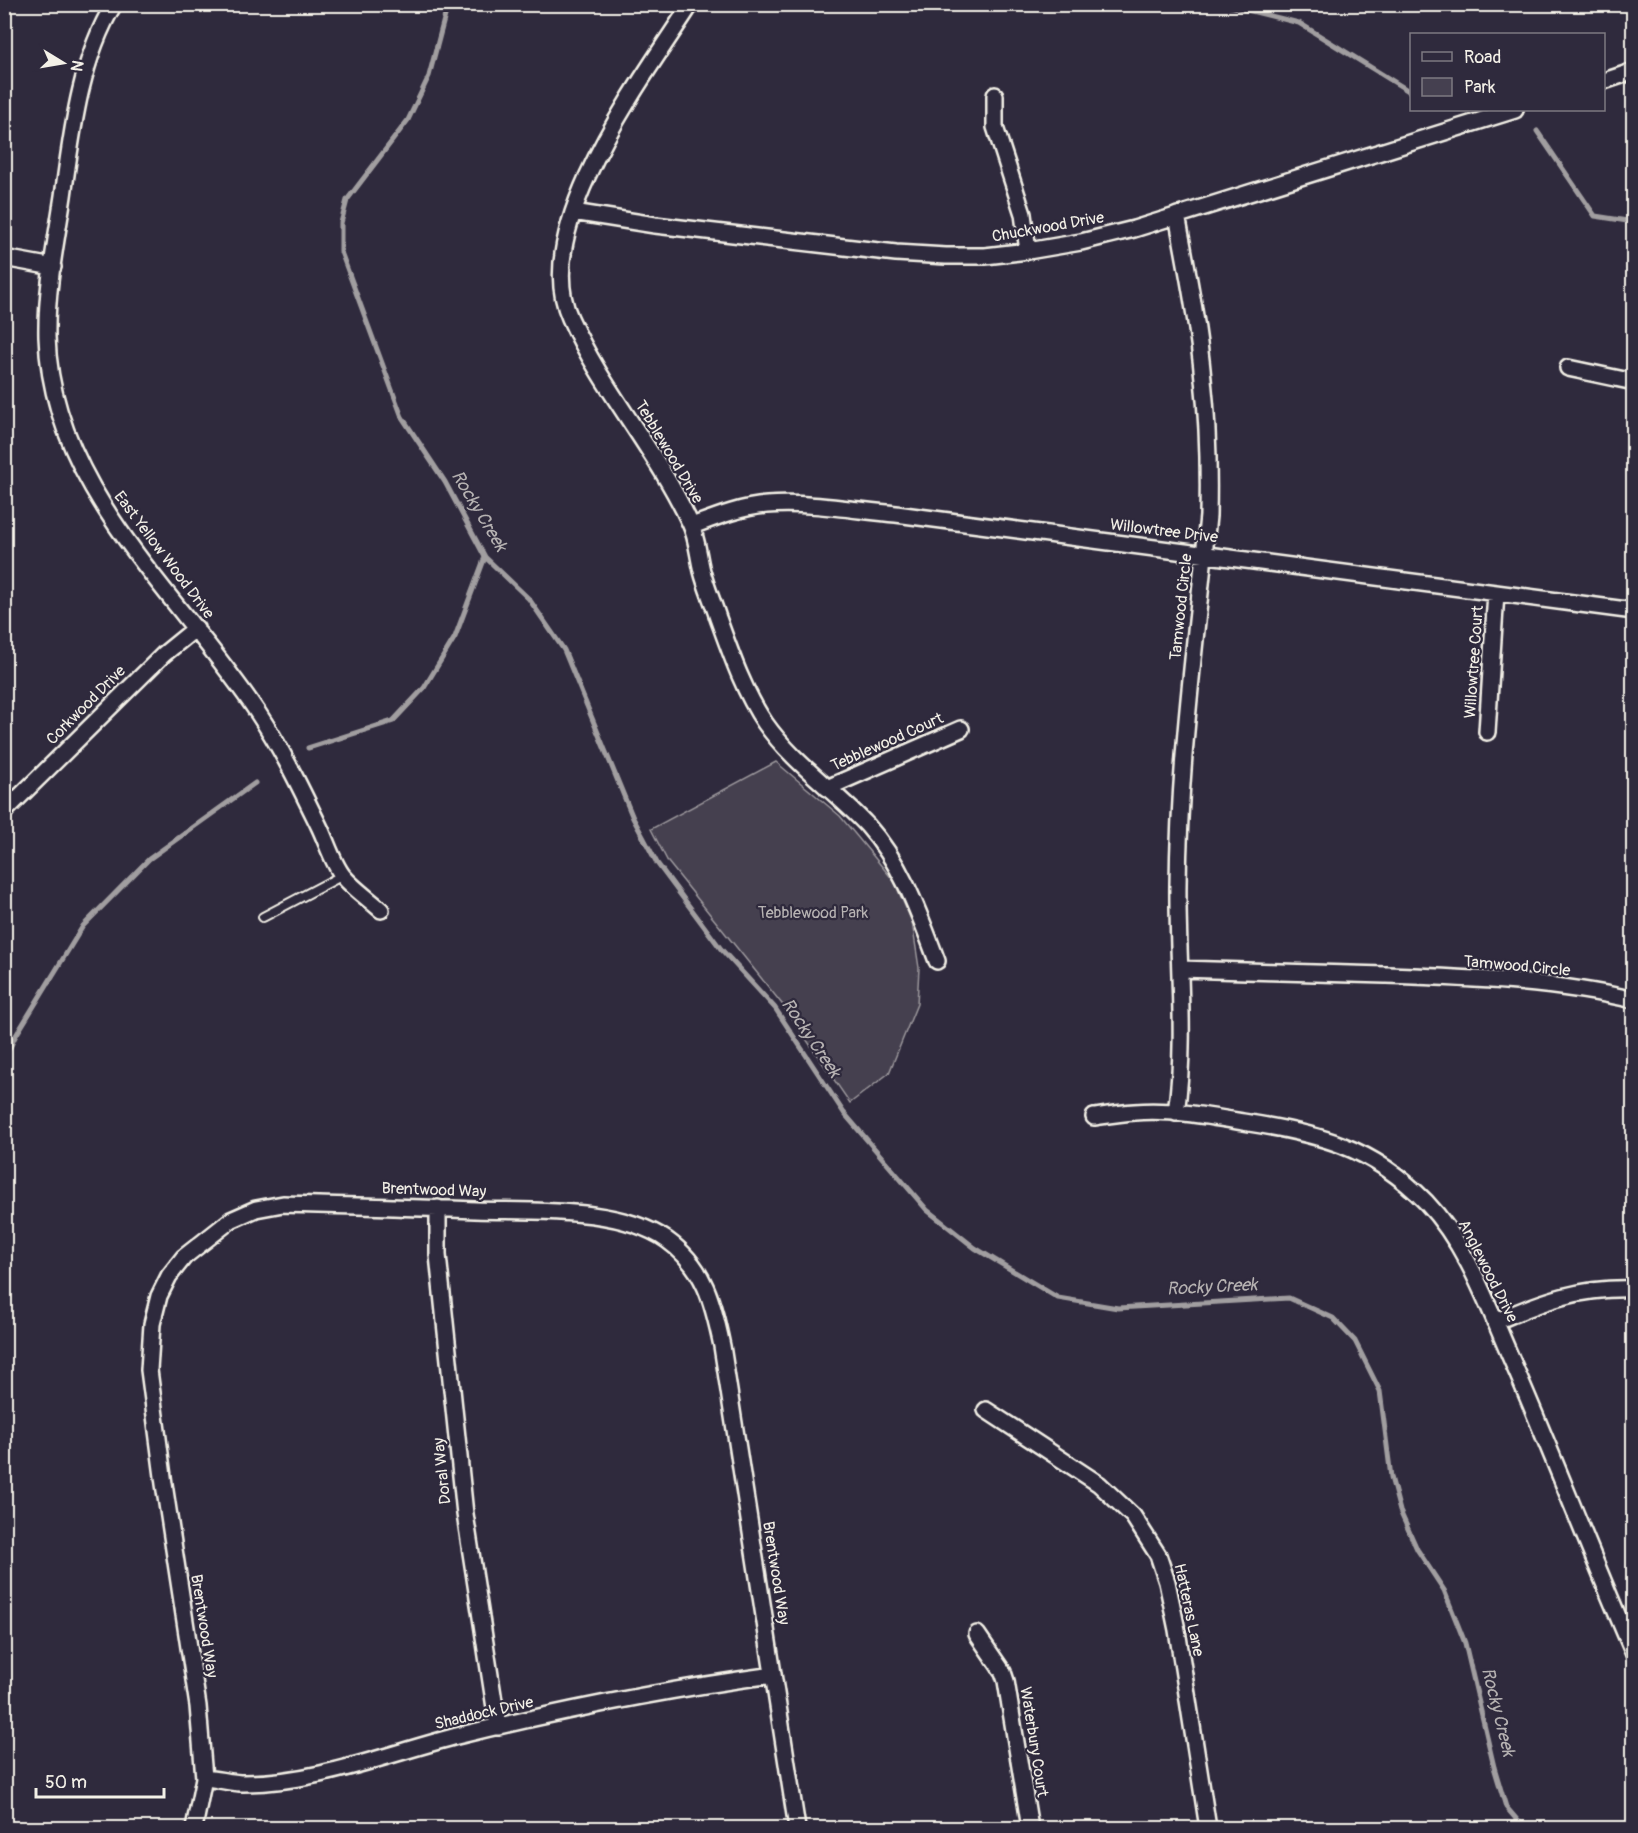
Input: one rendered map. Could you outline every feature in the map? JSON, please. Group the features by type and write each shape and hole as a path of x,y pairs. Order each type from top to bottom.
{"street":[{"name":"East Yellow Wood Drive","path":"114,4 101,29 85,77 66,174 47,315 52,390 63,427 101,504 257,711 292,769 343,875 381,910"},
{"name":"Tebblewood Drive","path":"691,4 602,144 573,212 563,257 561,279 563,299 569,318 590,355 678,498 692,526 702,573 750,699 782,746 866,824 891,857 914,900 937,961"},
{"path":"1605,81 1634,71"},
{"path":"994,95 995,127 1023,214 1028,251"},
{"name":"Chuckwood Drive","path":"573,212 655,225 896,253 985,256 1081,242 1178,215 1512,111"},
{"name":"Tamwood Circle","path":"1176,1113 1181,1078 1178,885 1181,780 1209,485 1203,380 1195,315 1178,215"},
{"path":"4,258 53,267"},
{"path":"1568,368 1634,382"},
{"name":"Willowtree Drive","path":"692,526 729,512 765,505 794,504 896,514 1634,611"},
{"name":"Willowtree Court","path":"1487,732 1496,593"},
{"name":"Corkwood Drive","path":"4,812 164,654 196,628"},
{"name":"Tebblewood Court","path":"827,788 961,729"},
{"name":"Tamwood Circle","path":"1180,969 1477,979 1576,989 1634,1000"},
{"name":"Anglewood Drive","path":"1094,1117 1136,1112 1176,1113 1283,1128 1320,1136 1360,1152 1381,1164 1425,1201 1445,1226 1477,1282 1630,1635 1634,1653"},
{"name":"Brentwood Way","path":"194,1828 204,1778 198,1706 149,1370 152,1324 159,1296 169,1276 184,1257 231,1220 256,1209 283,1204 555,1213 623,1220 646,1227 666,1239 691,1263 706,1285 713,1303 722,1346 797,1828"},
{"name":"Doral Way","path":"438,1208 438,1255 464,1503 498,1727"},
{"path":"1495,1322 1538,1303 1559,1297 1579,1293 1634,1289"},
{"name":"Hatteras Lane","path":"986,1410 1099,1484 1133,1516 1158,1555 1167,1582 1177,1630 1208,1828"},
{"name":"Waterbury Court","path":"977,1634 1003,1672 1006,1681 1030,1828"},
{"name":"Shaddock Drive","path":"204,1778 237,1783 293,1779 498,1727 605,1704 773,1675"}],"lane":[{"path":"263,917 343,875"}],"green space":[{"name":"Tebblewood Park","path":"776,762 840,816 894,881 912,922 919,968 917,1004 889,1073 850,1103 782,1004 668,862 651,829"}],"waterway":[{"name":"Rocky Creek","path":"448,4 429,76 408,120 347,200 341,223 341,252 402,417 445,482 485,557 529,599 564,650 633,818 657,863 721,949 775,1008 844,1113 927,1210 975,1248 1058,1298 1118,1308 1289,1298 1333,1318 1355,1341 1380,1391 1391,1477 1400,1511 1417,1549 1444,1590 1465,1643 1494,1767 1506,1807 1524,1828"},
{"path":"1223,4 1299,23 1410,92"},
{"path":"1537,131 1595,216 1634,222"},
{"path":"308,748 393,721 424,688 455,637 485,557"},
{"path":"4,1060 15,1037 83,926 149,859 255,783"}]}
